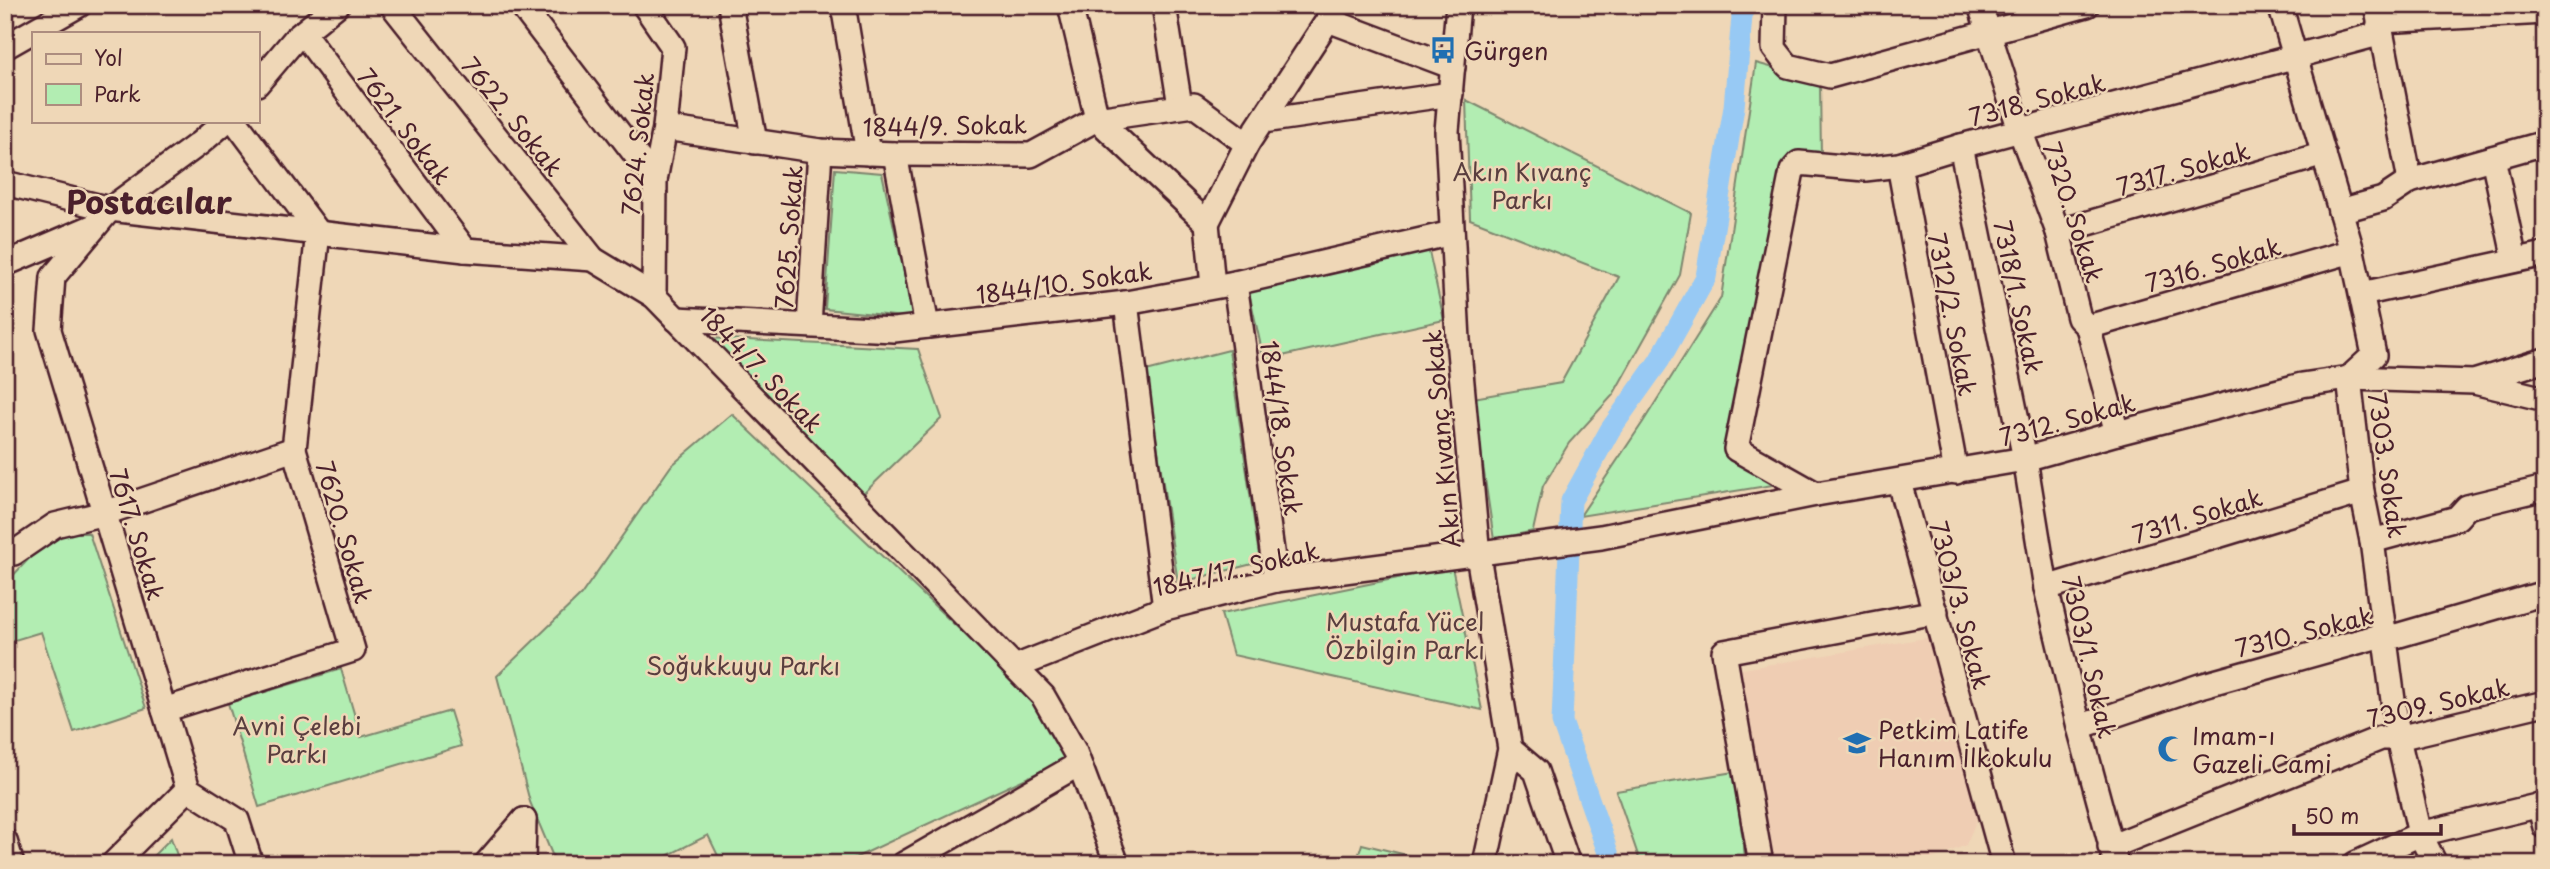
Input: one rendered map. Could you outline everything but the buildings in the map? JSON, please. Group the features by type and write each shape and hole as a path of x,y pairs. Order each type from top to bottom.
{"street":[{"path":"5,47 45,13 79,5"},
{"path":"259,82 303,33 337,5"},
{"name":"7622. Sokak","path":"392,5 593,259"},
{"path":"521,5 655,180"},
{"name":"7624. Sokak","path":"644,5 673,47 665,128 655,180 654,296"},
{"path":"730,5 755,142"},
{"path":"843,5 868,153"},
{"path":"1070,5 1097,119 1207,223 1247,144 1329,13 1453,67"},
{"path":"1164,5 1180,106"},
{"name":"Akın Kıvanç Sokak","path":"1458,5 1447,131 1458,340 1478,555 1510,749 1485,864"},
{"path":"1775,5 1773,47 1788,66 1830,76 2087,5"},
{"name":"7320. Sokak","path":"1980,5 2020,130 2058,232 2079,318 2088,327 2117,433"},
{"name":"7303. Sokak","path":"2280,5 2352,251 2374,355 2349,378 2362,492 2386,634 2398,738 2420,834 2435,864"},
{"path":"2410,181 2379,13 2545,12"},
{"name":"7318. Sokak","path":"1816,494 1735,449 1792,171 1799,163 1865,169 1899,165 2375,34 2379,13"},
{"name":"7621. Sokak","path":"303,33 465,250"},
{"path":"1263,121 1451,94"},
{"name":"1844/9. Sokak","path":"665,128 820,151 1031,155 1097,119 1194,105 1247,144"},
{"path":"5,264 105,217 225,122"},
{"path":"236,122 318,232"},
{"path":"2340,211 2383,199 2410,181 2545,144"},
{"name":"7318/1. Sokak","path":"1961,146 2025,459"},
{"name":"7625. Sokak","path":"809,326 820,151"},
{"path":"895,154 927,326"},
{"name":"7317. Sokak","path":"2058,232 2324,155"},
{"path":"2493,158 2515,260"},
{"name":"7312/2. Sokak","path":"1899,165 1956,472"},
{"name":"1844/7. Sokak","path":"5,183 105,217 318,232 465,250 593,259 654,296 1043,696 1079,764 1117,864"},
{"name":"7617. Sokak","path":"105,217 53,277 49,330 188,789"},
{"name":"1844/18. Sokak","path":"1207,223 1224,285 1276,580"},
{"name":"7620. Sokak","path":"164,710 353,650 293,449 318,232"},
{"name":"1844/10. Sokak","path":"676,319 894,330 1126,303 1224,285 1452,233"},
{"name":"7316. Sokak","path":"2088,327 2352,251"},
{"path":"2362,294 2545,254"},
{"path":"1126,303 1165,608"},
{"path":"2474,382 2545,360"},
{"name":"7312. Sokak","path":"1528,548 1601,537 1816,494 2025,459 2302,384 2349,378 2474,382 2545,399"},
{"path":"5,554 14,553 55,525 105,513 293,449"},
{"name":"7303/1. Sokak","path":"2025,459 2046,588 2113,855"},
{"name":"7303/3. Sokak","path":"1899,482 1937,612 2004,864"},
{"path":"2372,541 2457,519 2467,507 2545,488"},
{"name":"7311. Sokak","path":"2046,588 2362,492"},
{"name":"1847/17. Sokak","path":"1014,667 1165,608 1276,580 1528,548"},
{"name":"7310. Sokak","path":"2079,727 2200,686 2386,634 2396,636 2545,593"},
{"path":"1761,864 1724,652 1937,612"},
{"name":"7309. Sokak","path":"2113,855 2381,738 2398,738 2545,704"},
{"path":"1510,749 1536,771 1568,864"},
{"path":"904,864 1079,764"},
{"path":"113,864 188,789 237,820 251,864"},
{"path":"2355,864 2420,834 2543,812"},
{"path":"486,864 524,820 523,864"},
{"path":"5,841 12,864"}],"shaded area":[{"name":"Petkim Latife Hanım İlkokulu","path":"1943,635 1978,817 1966,845 1920,864 1772,864 1737,670"}],"green space":[{"path":"1756,63 1820,81 1821,157 1785,170 1725,452 1779,484 1580,516 1721,298"},
{"name":"Akın Kıvanç Parkı","path":"1466,100 1691,213 1680,275 1613,395 1569,443 1543,486 1533,531 1494,540 1473,398 1561,383 1619,277 1470,219"},
{"path":"835,169 882,173 914,318 825,309"},
{"path":"1428,247 1444,320 1264,360 1248,288"},
{"path":"708,338 918,349 942,418 860,497"},
{"path":"1229,350 1260,562 1178,583 1146,371"},
{"name":"Soğukkuyu Parkı","path":"732,414 1033,699 1067,759 842,864 722,864 708,835 651,864 556,864 530,802 497,676 581,595 671,466"},
{"path":"53,533 89,533 146,708 74,732 41,632 5,643 5,584"},
{"name":"Mustafa Yücel Özbilgin Parkı","path":"1452,567 1482,710 1233,655 1221,614"},
{"name":"Avni Çelebi Parkı","path":"341,669 361,737 450,711 461,746 259,807 228,703"},
{"path":"1734,772 1746,864 1641,864 1616,791"},
{"path":"171,838 180,864 145,864"},
{"path":"1362,844 1443,864 1356,864"}],"waterway":[{"path":"1612,864 1562,722 1571,501 1610,430 1659,361 1706,277 1734,107 1743,5"}],"place":[{"name":"Gürgen","path":"1443,50"},
{"name":"Petkim Latife Hanım İlkokulu","path":"1857,743"},
{"name":"Imam-ı Gazeli Cami","path":"2171,749"}],"district":[{"name":"Postacılar","path":"149,201"}]}
